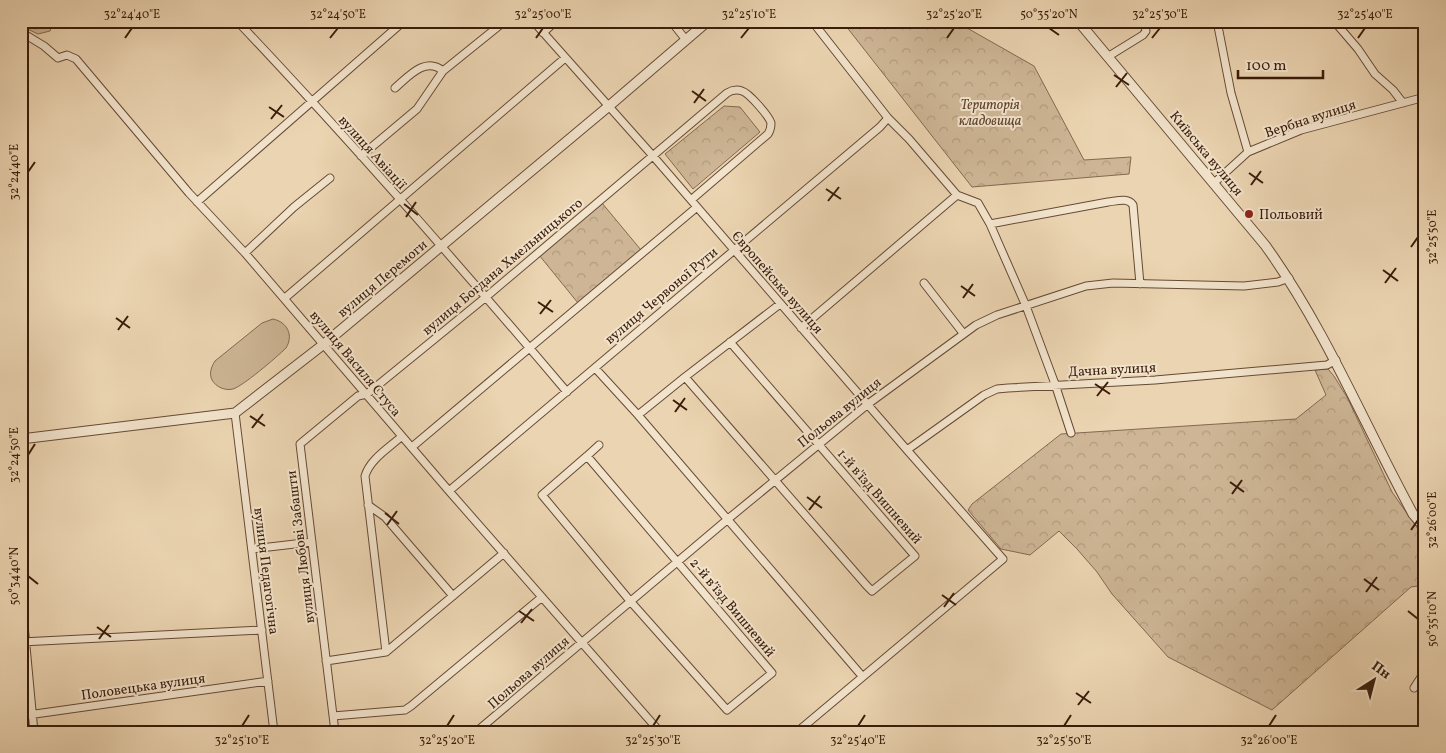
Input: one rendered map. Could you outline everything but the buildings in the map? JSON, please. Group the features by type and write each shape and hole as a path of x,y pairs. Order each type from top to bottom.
{"street":[{"name":"вулиця Авіації","path":"237,21 361,156 567,392"},
{"path":"197,202 404,21"},
{"path":"361,156 416,109 444,71 505,21"},
{"name":"Європейська вулиця","path":"533,21 1004,559 862,676"},
{"path":"543,32 556,21"},
{"path":"671,21 686,40"},
{"name":"вулиця Перемоги","path":"236,413 324,344 708,21"},
{"path":"812,21 888,118 909,139 957,195 978,203 990,224 1026,306 1071,433"},
{"name":"Київська вулиця","path":"1078,21 1265,245 1289,278 1336,360 1413,514 1425,528"},
{"path":"1108,56 1143,35 1146,31 1141,21"},
{"path":"1218,21 1231,93 1248,152"},
{"path":"1334,21 1358,49 1375,74 1403,102"},
{"name":"вулиця Василя Стуса","path":"21,32 44,46 58,58 67,55 76,59 197,202 285,298 449,491 660,732"},
{"path":"285,298 565,58"},
{"path":"395,88 422,67 434,66 444,71"},
{"name":"вулиця Богдана Хмельницького","path":"367,394 486,298 727,93 740,90 747,93 769,118 771,125 768,134 691,200"},
{"name":"Вербна вулиця","path":"1214,183 1248,152 1301,130 1425,97"},
{"name":"вулиця Червоної Рути","path":"449,491 880,127 888,118"},
{"path":"245,253 294,207 330,178"},
{"path":"801,328 957,195"},
{"path":"990,224 1108,202 1131,201 1133,205 1140,284"},
{"path":"412,447 697,207"},
{"name":"Польова вулиця","path":"476,732 728,519 868,404 976,325 997,315 1086,286 1112,283 1244,286 1278,282 1289,278"},
{"path":"924,284 963,333"},
{"path":"638,415 780,304"},
{"name":"1-й в'їзд Вишневий","path":"730,342 916,556 872,591 775,480"},
{"name":"Дачна вулиця","path":"907,450 991,392 1008,388 1154,380 1327,365 1336,360"},
{"path":"595,368 638,415 862,676 797,732"},
{"path":"685,377 775,480"},
{"name":"вулиця Любові Забашти","path":"335,732 300,444 358,396 367,394"},
{"path":"21,440 236,413"},
{"name":"вулиця Педагогічна","path":"236,413 274,732"},
{"path":"386,652 365,476 367,469 402,436"},
{"path":"599,445 542,495 631,602"},
{"path":"587,456 678,562"},
{"path":"368,505 385,517 453,596"},
{"path":"252,549 312,542"},
{"path":"326,661 386,652 504,553"},
{"name":"2-й вʼїзд Вишневий","path":"631,602 726,710 772,673 678,562"},
{"path":"21,594 34,732"},
{"path":"333,716 405,710 542,597"},
{"path":"24,641 262,630"},
{"path":"1414,688 1425,671"},
{"name":"Половецька вулиця","path":"21,716 268,681"}],"green space":[{"path":"21,21 53,21 50,31 38,34 21,26"},
{"name":"Територія кладовища","path":"842,21 961,21 960,24 1034,66 1084,160 1131,157 1129,174 972,187"},
{"path":"724,106 740,107 760,132 693,189 665,154"},
{"path":"602,203 641,250 578,303 539,255"},
{"path":"273,319 282,323 288,330 289,338 286,348 238,387 227,389 216,385 211,375 215,361 262,323"},
{"path":"1328,369 1347,397 1392,492 1425,539 1425,585 1411,587 1272,710 1168,657 1112,594 1097,572 1059,531 1030,555 1001,549 968,510 972,504 1061,434 1296,419 1326,395 1315,370"}],"place":[{"name":"Польовий","path":"1249,214"}]}
